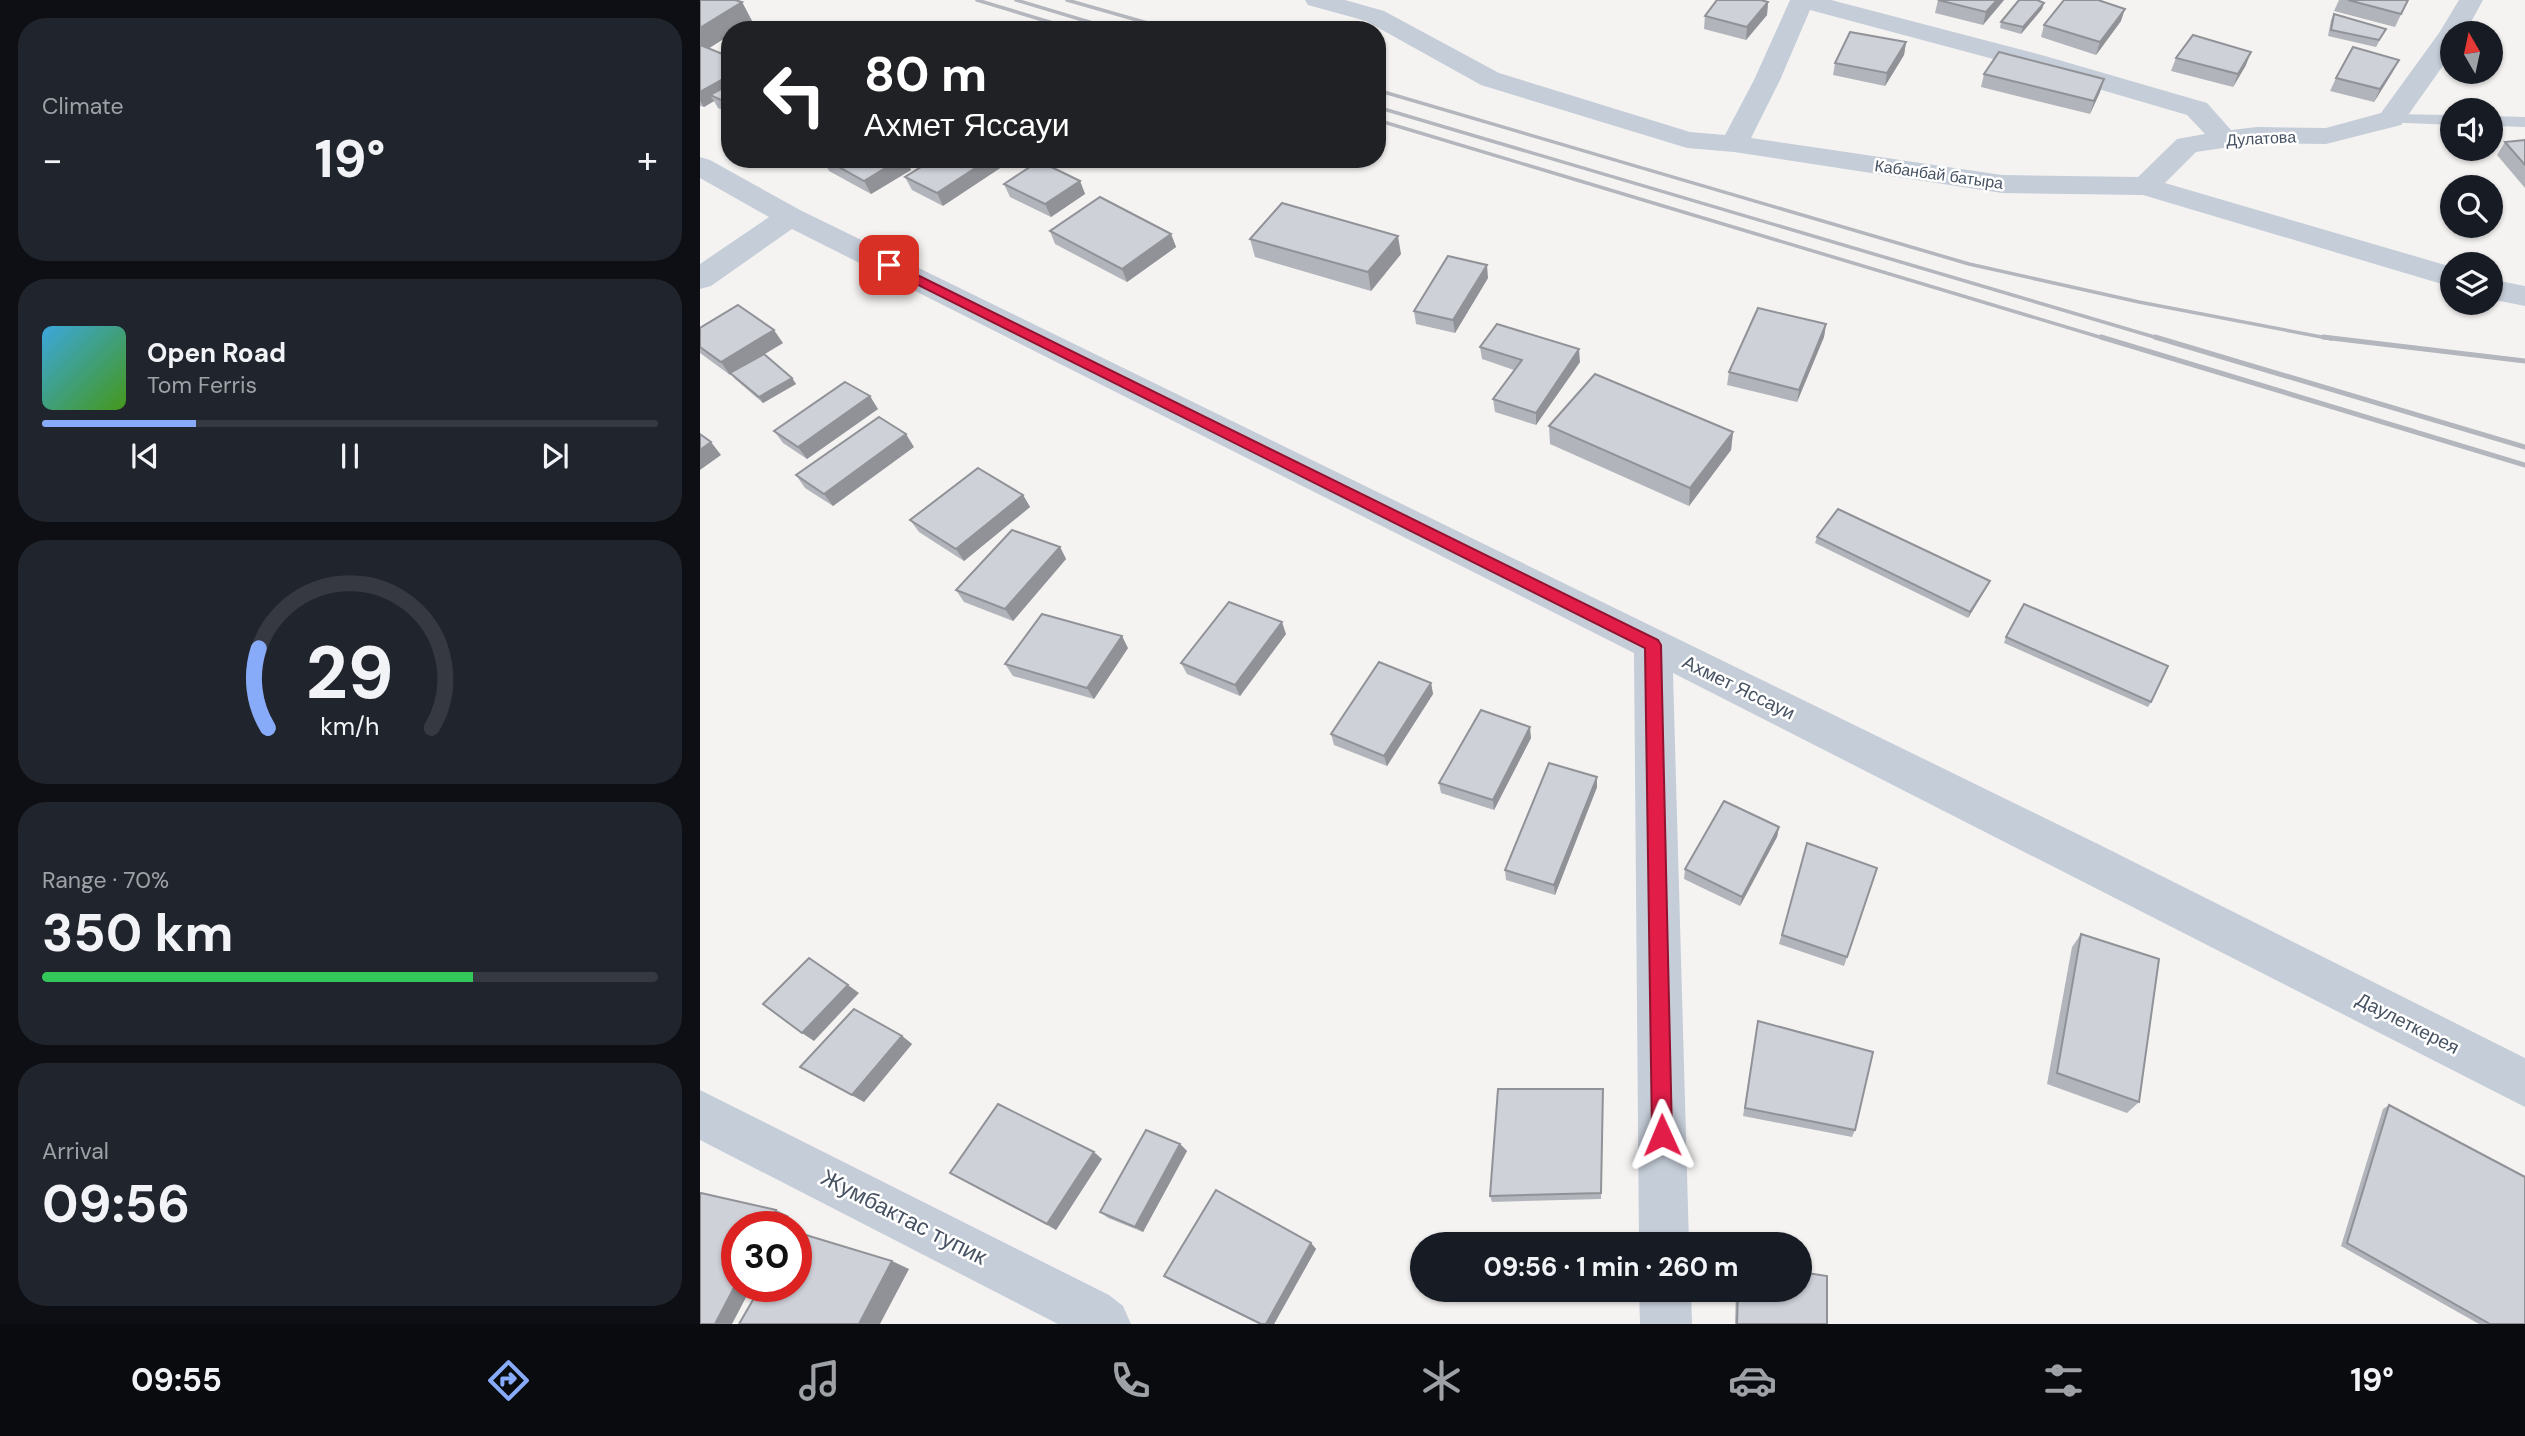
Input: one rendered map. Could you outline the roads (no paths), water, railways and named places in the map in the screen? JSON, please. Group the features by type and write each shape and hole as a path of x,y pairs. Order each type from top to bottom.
{"street":[{"name":"Кабанбай батыра","path":"1317,0 1384,21"},
{"path":"1734,144 1767,80 1802,0 2036,62 2197,109 2225,140"},
{"path":"2459,21 2471,0"},
{"name":"Кабанбай батыра","path":"1386,22 1490,79 1687,140 1734,144 2002,184 2145,186 2440,273"},
{"path":"2391,118 2440,51"},
{"name":"Дулатова","path":"2145,186 2187,145 2257,135 2326,136 2391,118"},
{"name":"Ахмет Яссауи","path":"700,166 790,216 2290,964"},
{"path":"700,279 790,216"},
{"path":"2503,292 2525,296"},
{"path":"1653,645 1664,1232"},
{"name":"Даулеткерея","path":"2290,964 2525,1083"},
{"name":"Жумбактас тупик","path":"700,1114 1091,1313 1105,1324"},
{"path":"1665,1302 1665,1324"}],"lane":[{"name":"Дулатова","path":"2391,118 2440,120"},
{"path":"2503,121 2525,122"}],"railway":[{"path":"977,0 1046,21"},
{"path":"1016,0 1086,21"},
{"path":"1067,0 1140,21"},
{"path":"1386,93 1969,264 2139,302 2332,339"},
{"path":"1386,110 2161,339"},
{"path":"1386,123 2106,339"},
{"path":"2101,337 2525,465"},
{"path":"2155,337 2525,447"},
{"path":"2323,337 2525,361"}]}
